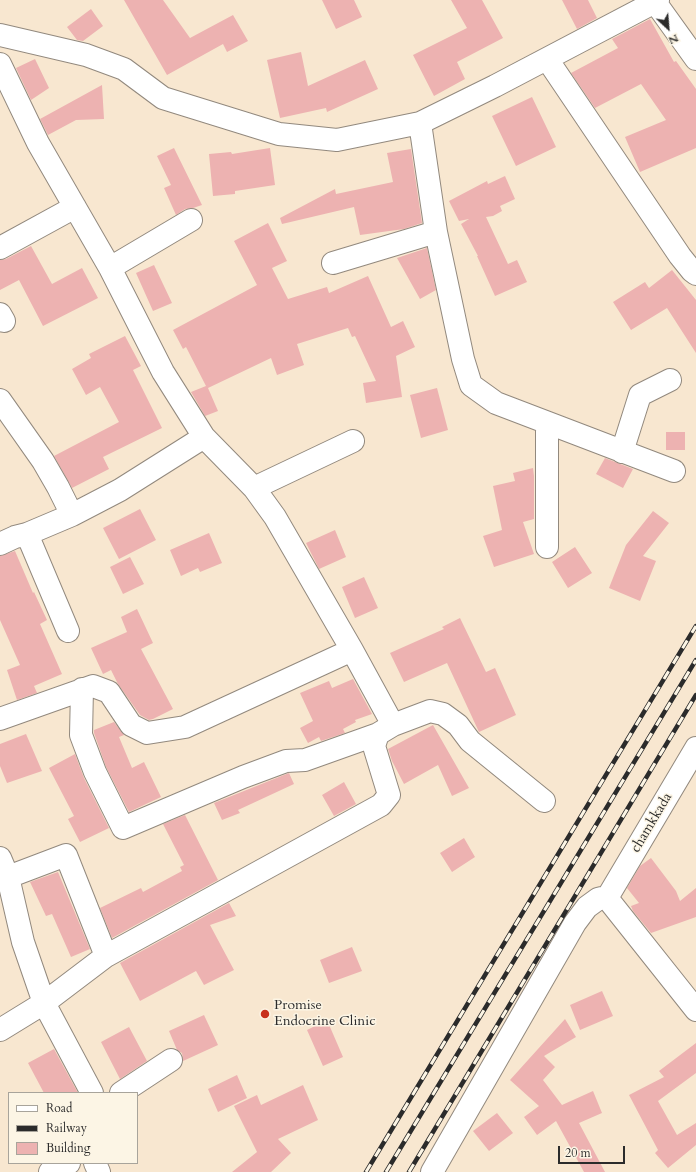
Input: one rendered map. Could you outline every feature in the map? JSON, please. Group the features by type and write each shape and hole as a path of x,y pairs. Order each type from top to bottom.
{"street":[{"path":"0,35 86,55 124,69 163,98 280,134 337,140 420,123 547,59 656,1 696,59"},
{"path":"547,59 680,256 696,274"},
{"path":"0,64 6,96 38,143 110,268 163,372 204,437 254,488 275,517 352,650 385,729"},
{"path":"420,123 436,232 463,359 471,384 496,403 674,471"},
{"path":"0,248 75,207"},
{"path":"110,268 191,220"},
{"path":"333,264 436,232"},
{"path":"622,452 640,395 670,380"},
{"path":"0,400 43,462 72,515"},
{"path":"547,423 547,547"},
{"path":"0,544 72,515 120,490 204,437"},
{"path":"254,488 353,441"},
{"path":"27,534 68,631"},
{"path":"0,719 93,686 109,692 131,725 147,733 185,727 352,650"},
{"path":"82,689 81,735 95,772 123,828 243,777 286,761 305,760 430,711 443,714 458,725 470,741 544,801"},
{"path":"0,1030 44,1003 106,956 381,805 389,796 374,746 385,729"},
{"name":"chamkkada","path":"607,898 696,748"},
{"path":"91,1092 44,1003 23,942 4,867 66,855 106,956"},
{"path":"432,1172 575,922 588,907 598,899 607,898 696,1010"},
{"path":"122,1092 171,1060"},
{"path":"50,1172 67,1164"}],"building":[{"path":"124,0 163,0 190,38 233,15 248,41 227,52 223,44 167,75"},
{"path":"322,0 354,0 362,17 336,29"},
{"path":"451,0 482,0 503,38 457,62 465,79 434,96 413,55 467,28"},
{"path":"562,0 588,0 597,18 577,29"},
{"path":"91,9 103,26 83,41 77,40 67,27"},
{"path":"650,19 674,62 676,61 696,89 696,148 640,172 625,137 666,120 641,84 595,108 571,73 618,48 612,39"},
{"path":"301,52 308,86 365,60 378,89 327,112 326,108 280,118 267,60"},
{"path":"35,59 49,88 31,100 16,68"},
{"path":"102,85 104,119 76,120 48,135 40,119"},
{"path":"532,97 556,147 516,166 492,116"},
{"path":"174,148 202,205 185,209 176,215 164,188 171,185 157,156"},
{"path":"270,148 275,185 235,191 235,194 213,196 209,154 231,152 232,154"},
{"path":"411,149 422,223 404,229 360,235 354,207 282,224 280,218 335,189 336,194 393,182 387,153"},
{"path":"505,176 515,199 500,206 502,211 493,216 486,217 508,264 517,260 527,282 495,296 478,256 461,224 469,219 459,221 449,201 487,181 488,184"},
{"path":"268,223 287,261 272,268 288,299 327,287 329,293 368,276 391,327 403,321 415,347 396,356 402,397 366,403 363,383 376,381 355,336 352,337 348,328 297,344 304,365 277,375 271,358 208,388 218,411 205,416 191,392 206,386 186,347 183,349 173,330 257,285 234,241"},
{"path":"31,246 52,284 82,268 98,298 43,326 19,280 0,290 0,260 6,259"},
{"path":"427,248 436,290 420,299 397,258"},
{"path":"154,265 172,303 153,311 136,273"},
{"path":"672,270 696,300 696,353 667,308 631,330 613,302 645,282 649,288"},
{"path":"125,336 141,366 133,370 162,428 103,457 109,469 72,488 54,456 119,422 100,387 86,395 72,369 91,358 89,354"},
{"path":"437,388 448,430 421,438 410,395"},
{"path":"666,432 685,432 685,450 666,450"},
{"path":"605,458 633,469 623,488 596,474"},
{"path":"533,468 534,519 523,522 534,554 494,567 483,536 502,530 493,486 515,481 513,473"},
{"path":"140,509 156,540 119,559 103,528"},
{"path":"653,511 669,523 643,556 656,561 640,601 609,588 626,545"},
{"path":"335,530 346,557 319,569 306,543"},
{"path":"209,533 222,563 200,572 198,568 181,576 170,550"},
{"path":"575,547 592,573 568,588 552,562"},
{"path":"15,551 33,593 34,592 47,620 40,624 62,674 34,686 37,693 17,700 7,670 20,665 0,620 0,556"},
{"path":"130,557 144,584 123,594 110,567"},
{"path":"364,577 378,608 355,618 342,587"},
{"path":"137,609 153,643 141,649 173,709 149,720 140,715 118,684 111,670 103,674 91,648 127,632 121,617"},
{"path":"460,618 486,672 495,668 516,715 479,732 447,663 404,682 390,653 444,629 442,627"},
{"path":"353,679 372,714 355,720 356,722 343,729 345,733 321,741 319,737 308,743 300,728 313,721 300,693 329,681 332,688"},
{"path":"114,722 124,735 119,737 132,768 144,762 161,797 129,812 106,767 94,733 94,730"},
{"path":"433,725 469,788 452,796 438,765 404,784 392,761 388,749"},
{"path":"26,734 42,771 7,783 0,766 0,744"},
{"path":"75,754 84,778 109,828 80,842 68,819 74,816 49,768"},
{"path":"289,773 294,784 238,810 240,813 222,820 214,803"},
{"path":"344,782 356,804 334,816 322,795"},
{"path":"185,815 218,880 112,938 100,908 141,888 143,892 182,871 180,867 184,865 163,824"},
{"path":"464,838 475,857 452,872 440,853"},
{"path":"651,858 676,891 680,901 696,888 696,917 651,933 633,911 631,906 639,903 627,888 640,866"},
{"path":"58,872 90,949 71,957 52,914 46,916 30,882"},
{"path":"229,903 236,916 210,925 234,970 204,985 196,971 140,1001 120,963"},
{"path":"352,947 362,971 329,983 320,960"},
{"path":"602,991 613,1016 580,1030 570,1005"},
{"path":"204,1015 218,1045 183,1061 182,1053 177,1050 169,1031"},
{"path":"565,1019 576,1037 544,1056 555,1067 543,1080 562,1105 593,1091 602,1113 579,1123 605,1172 584,1172 556,1121 537,1135 524,1117 539,1106 510,1080"},
{"path":"327,1020 343,1057 323,1066 307,1030"},
{"path":"129,1027 147,1061 120,1079 101,1042"},
{"path":"696,1043 696,1073 658,1101 677,1135 696,1123 696,1145 668,1168 655,1153 658,1150 629,1095 664,1077 659,1071"},
{"path":"54,1049 77,1092 43,1092 28,1063"},
{"path":"237,1075 247,1098 218,1112 208,1089"},
{"path":"303,1085 318,1120 278,1139 291,1153 271,1172 232,1172 257,1152 234,1106 257,1095 261,1105"},
{"path":"497,1113 513,1133 489,1151 473,1131"}],"railway":[{"path":"366,1172 696,626"},
{"path":"386,1172 696,660"},
{"path":"409,1172 696,695"}],"place":[{"name":"Promise Endocrine Clinic","path":"265,1014"}]}
